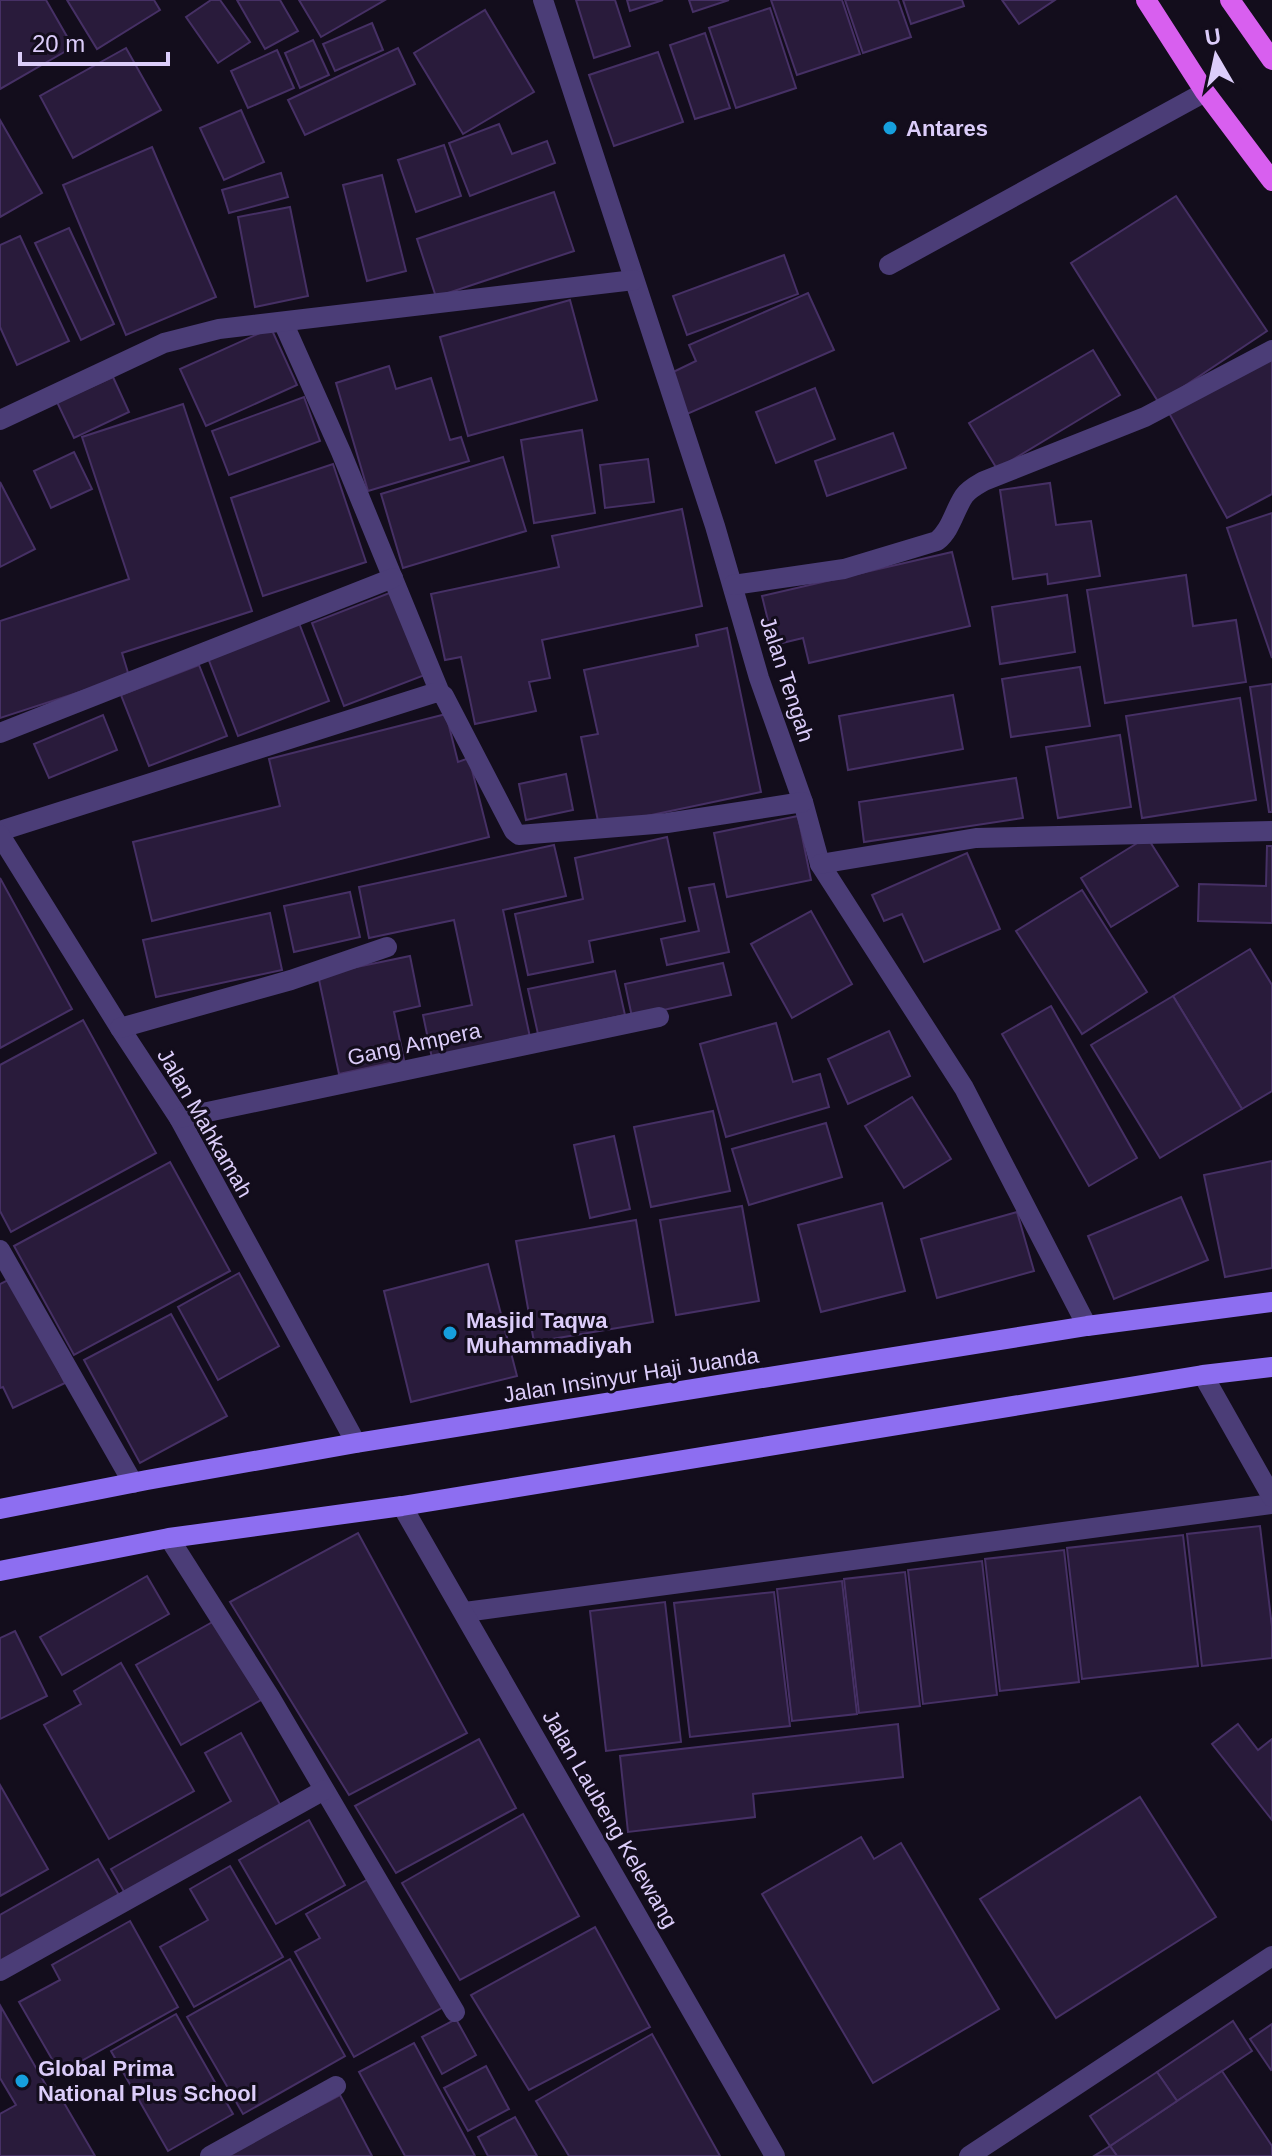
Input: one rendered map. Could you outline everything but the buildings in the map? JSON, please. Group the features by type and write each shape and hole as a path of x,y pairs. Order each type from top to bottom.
{"main road":[{"path":"1146,0 1205,92 1272,181"},
{"path":"1230,0 1272,60"},
{"name":"Jalan Insinyur Haji Juanda","path":"0,1509 356,1443 1087,1326 1272,1302"},
{"path":"0,1571 169,1538 402,1506 1203,1375 1272,1367"}],"street":[{"name":"Jalan Tengah","path":"543,0 733,585 759,678 803,802 820,864 964,1088 1087,1326"},
{"path":"889,265 1205,92"},
{"path":"0,420 164,343 219,329 634,280"},
{"path":"283,322 440,693 514,831 519,835 667,823 803,802"},
{"path":"733,585 844,569 937,541 943,536 964,495 984,481 1145,417 1272,350"},
{"path":"0,733 393,578"},
{"path":"0,833 440,693"},
{"path":"820,864 976,838 1272,831"},
{"name":"Jalan Mahkamah","path":"0,833 179,1118 356,1443"},
{"path":"120,1028 291,980 387,947"},
{"name":"Gang Ampera","path":"179,1118 659,1017"},
{"path":"0,1250 133,1483"},
{"path":"1203,1375 1272,1497"},
{"path":"465,1612 1272,1504"},
{"name":"Jalan Laubeng Kelewang","path":"402,1506 775,2156"},
{"path":"169,1538 270,1697 455,2012"},
{"path":"0,1971 324,1790"},
{"path":"969,2156 1272,1956"},
{"path":"210,2156 336,2086"}],"place":[{"name":"Antares","path":"890,128"},
{"name":"Masjid Taqwa Muhammadiyah","path":"450,1333"},
{"name":"Global Prima National Plus School","path":"22,2081"}]}
